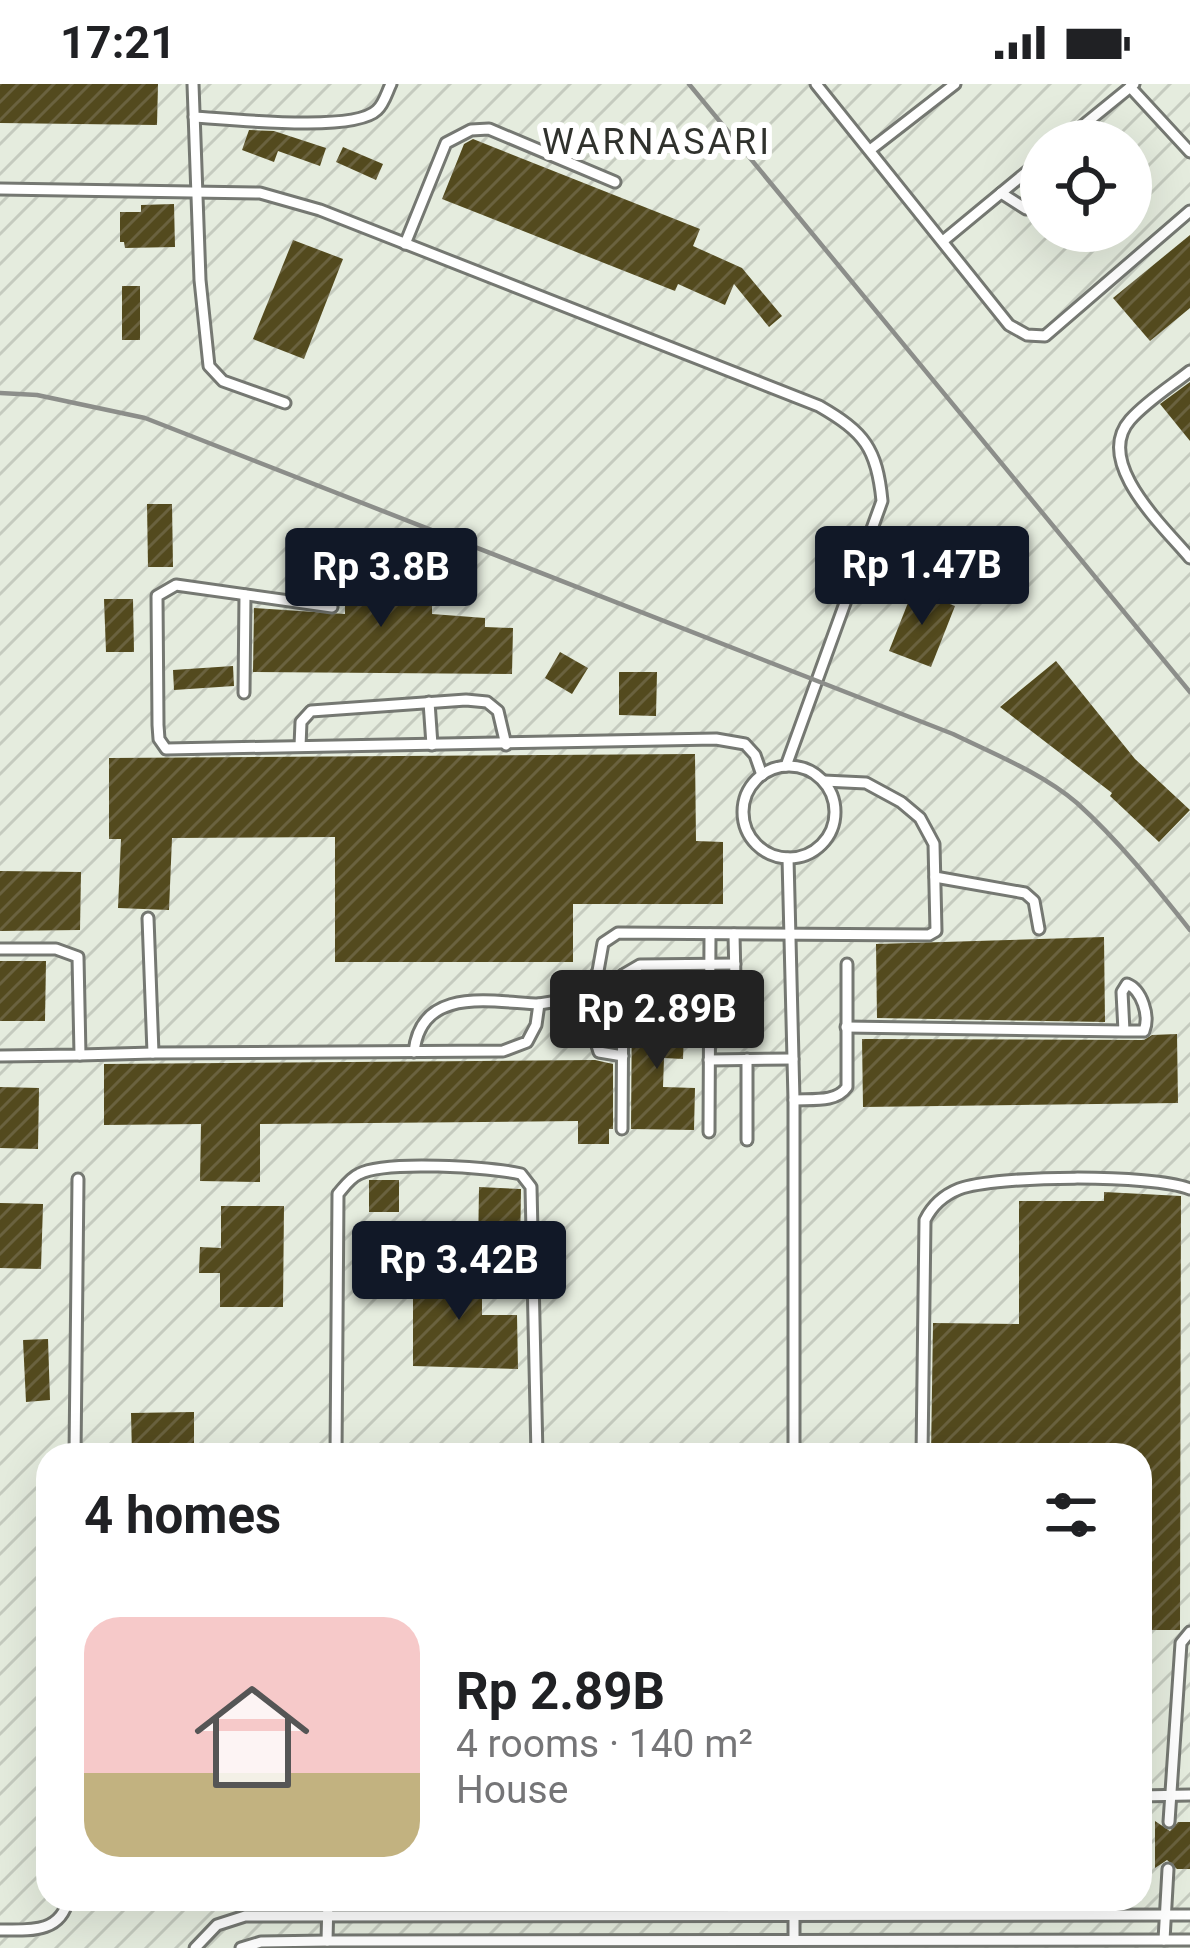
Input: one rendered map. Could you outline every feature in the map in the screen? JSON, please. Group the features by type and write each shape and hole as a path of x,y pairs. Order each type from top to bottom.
{"lane":[{"path":"194,84 202,311 209,366 223,381 285,403"},
{"path":"194,117 292,122 364,119 379,109 391,84"},
{"path":"816,84 1009,325 1027,335 1046,336 1190,211"},
{"path":"870,149 955,84"},
{"path":"1090,120 1132,86 1190,152"},
{"path":"405,244 446,143 471,130 489,129 615,182"},
{"path":"943,241 1020,177"},
{"path":"0,189 260,193 320,210 819,406 849,423 868,443 879,467 882,501 786,766"},
{"path":"1000,193 1020,205"},
{"path":"1190,371 1128,422 1120,457 1128,482 1190,558"},
{"path":"332,607 176,586 157,596 159,739 166,749 716,739 745,744 762,775"},
{"path":"244,595 244,693"},
{"path":"300,746 301,722 311,710 429,701 487,702 499,710 506,745"},
{"path":"429,701 432,745"},
{"path":"786,766 802,768 824,782 832,794 834,824 817,849 788,858 761,849 745,826 746,798 762,775 786,766"},
{"path":"414,1052 416,1030 441,1006 456,1002 539,1004 583,997 593,986 603,943 610,936 929,935 936,931 934,844 920,818 866,783 824,782"},
{"path":"788,858 794,1443"},
{"path":"935,877 1024,893 1034,901 1039,928"},
{"path":"148,918 153,1053"},
{"path":"709,1132 710,934"},
{"path":"710,1037 734,1032 734,934"},
{"path":"0,949 56,949 77,957 80,1055"},
{"path":"623,1056 599,1052 594,1020 603,998 623,975 640,965 735,964"},
{"path":"794,1100 842,1095 847,1087 848,964"},
{"path":"622,1129 623,975"},
{"path":"846,1027 1124,1031 1144,1031 1138,992 1127,983 1122,992 1124,1031"},
{"path":"0,1056 503,1051 527,1042 539,1004"},
{"path":"747,1059 747,1140"},
{"path":"709,1060 793,1059"},
{"path":"336,1443 338,1194 355,1175 375,1168 493,1168 521,1174 532,1187 537,1443"},
{"path":"75,1443 78,1179"},
{"path":"922,1443 926,1220 932,1207 955,1190 988,1182 1140,1180 1190,1189"},
{"path":"1169,1822 1168,1796 1184,1711 1181,1642 1190,1632"},
{"path":"1152,1796 1190,1795"},
{"path":"1163,1940 1168,1869"},
{"path":"0,1930 37,1930 53,1924 64,1911"},
{"path":"327,1941 328,1911"},
{"path":"794,1913 794,1940"},
{"path":"195,1948 217,1924 245,1916 1190,1915"},
{"path":"241,1948 261,1942 327,1941 1101,1944 1190,1940"}],"shaded area":[{"path":"0,84 1190,84 1190,1948 0,1948"}],"building":[{"path":"0,84 158,84 157,125 0,123"},
{"path":"249,130 274,131 326,148 320,166 278,151 274,162 242,150"},
{"path":"473,139 700,229 693,246 742,268 782,316 769,327 734,284 725,305 678,284 675,291 442,199 464,144"},
{"path":"343,147 383,164 376,180 336,162"},
{"path":"174,204 175,247 125,248 120,242 120,212 141,212 141,205"},
{"path":"1190,235 1190,308 1150,341 1113,298"},
{"path":"293,240 343,259 304,359 253,339"},
{"path":"122,286 140,286 140,340 122,340"},
{"path":"1190,382 1190,441 1160,404"},
{"path":"147,504 172,504 173,567 148,567"},
{"path":"345,559 432,559 432,614 485,618 485,627 513,628 512,674 253,672 254,608 345,614"},
{"path":"913,590 955,606 931,667 889,651"},
{"path":"104,599 133,599 134,652 106,652"},
{"path":"560,652 588,668 572,694 545,678"},
{"path":"1056,661 1135,759 1190,810 1159,842 1112,793 1000,707"},
{"path":"233,666 234,686 174,690 173,670"},
{"path":"619,672 657,672 656,716 619,715"},
{"path":"695,754 696,841 723,842 723,904 573,904 573,962 335,962 335,837 172,838 169,910 118,908 121,839 109,839 109,758"},
{"path":"0,871 81,872 80,930 0,931"},
{"path":"1104,937 1105,1022 877,1018 876,944"},
{"path":"0,961 46,961 45,1021 0,1021"},
{"path":"632,998 666,999 665,1032 684,1033 683,1059 664,1058 663,1087 695,1088 694,1130 631,1129"},
{"path":"1177,1034 1178,1103 863,1107 862,1039 1144,1040"},
{"path":"595,1060 613,1064 609,1144 578,1144 578,1121 260,1124 260,1182 200,1181 201,1124 104,1125 104,1064"},
{"path":"0,1087 39,1088 38,1149 0,1148"},
{"path":"369,1180 399,1180 399,1212 369,1212"},
{"path":"479,1187 521,1189 520,1252 478,1251"},
{"path":"1104,1192 1181,1196 1180,1630 1152,1630 1152,1443 931,1443 933,1323 1019,1324 1019,1201 1104,1201"},
{"path":"0,1203 43,1204 41,1269 0,1268"},
{"path":"221,1206 284,1206 283,1307 220,1307 220,1273 199,1273 200,1247 221,1248"},
{"path":"413,1269 482,1269 482,1315 517,1315 518,1369 413,1366"},
{"path":"48,1339 50,1400 26,1402 23,1340"},
{"path":"194,1412 194,1443 132,1443 131,1413"},
{"path":"1155,1821 1170,1831 1178,1822 1190,1822 1190,1869 1177,1869 1167,1860 1155,1868"}],"railway":[{"path":"689,84 1190,692"},
{"path":"0,393 37,395 145,418 953,734 1033,773 1077,803 1122,848 1190,930"}],"district":[{"name":"WARNASARI","path":"657,141"}]}
